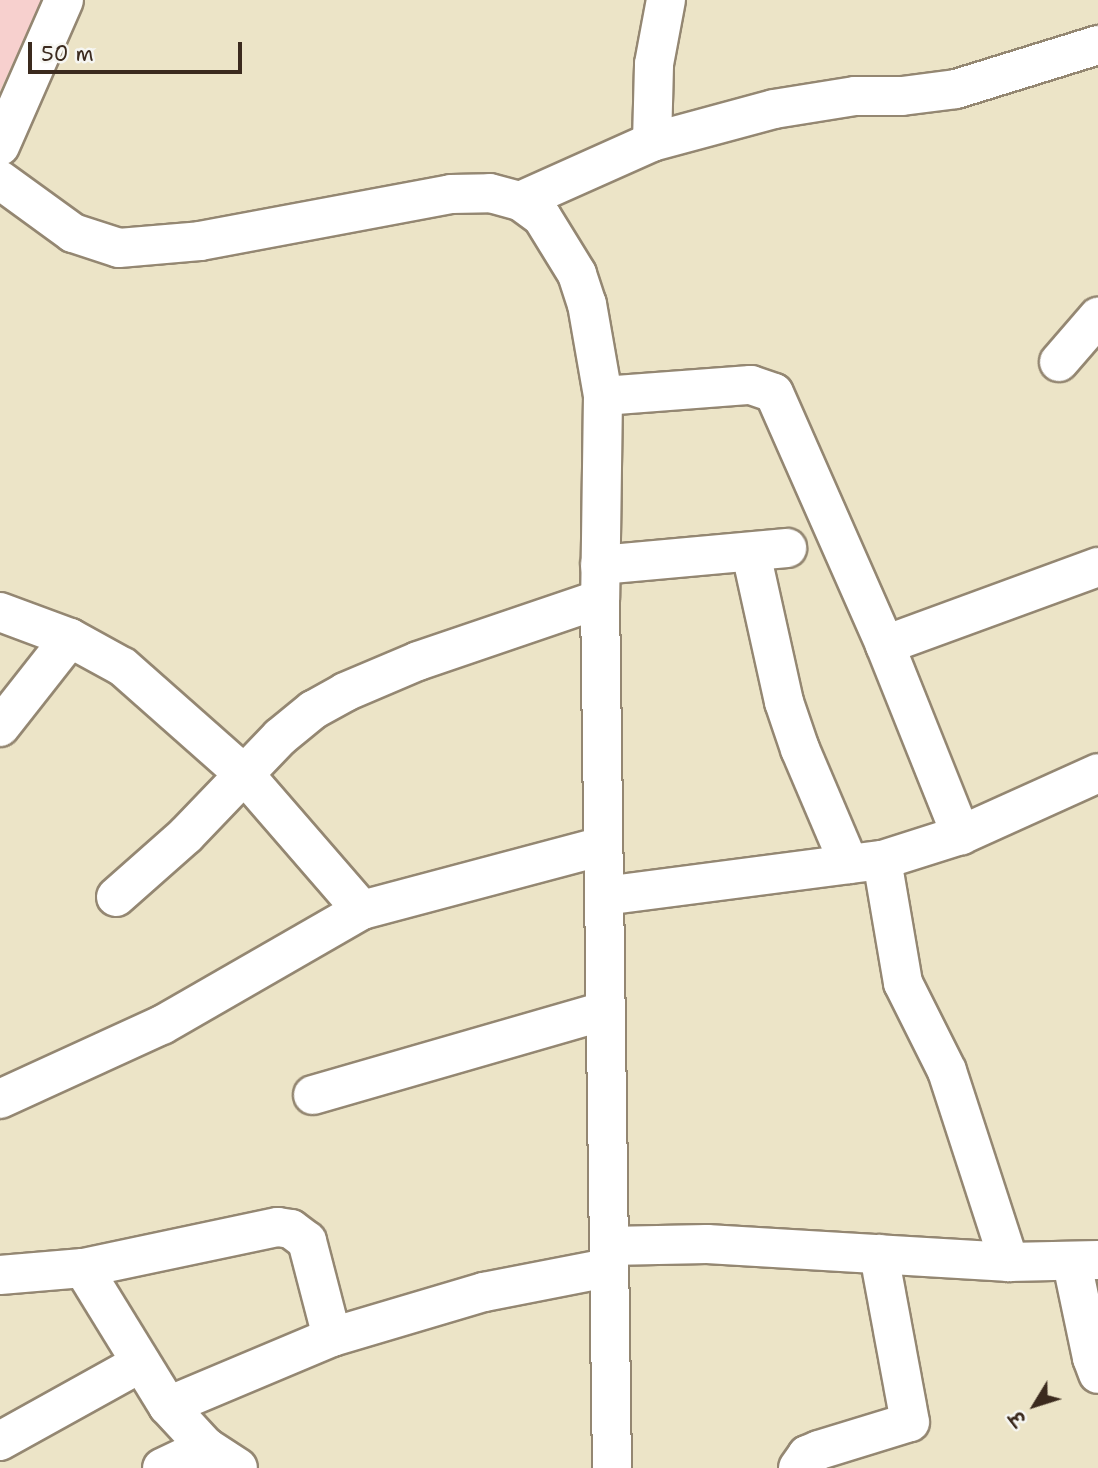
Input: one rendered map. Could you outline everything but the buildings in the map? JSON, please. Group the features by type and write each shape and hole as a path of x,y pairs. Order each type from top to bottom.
{"street":[{"path":"0,146 64,0"},
{"path":"652,142 654,64 666,0"},
{"path":"520,201 652,142 774,109 855,96 902,96 956,89 1098,45"},
{"path":"0,180 73,233 119,248 200,241 452,194 491,193 520,201 542,217 577,274 587,304 603,396 600,582 602,846 604,1011 610,1145 608,1257 612,1468"},
{"path":"1059,362 1098,317"},
{"path":"603,396 751,385 774,393 885,645 961,835"},
{"path":"116,897 186,835 297,723 345,692 600,582 769,551 784,702 800,749 865,862 903,983 947,1071 1009,1262"},
{"path":"885,645 1098,567"},
{"path":"0,612 70,638 123,667 244,774 362,910"},
{"path":"0,727 70,638"},
{"path":"604,896 865,862 961,835 1098,773"},
{"path":"0,1098 162,1025 362,910 602,846"},
{"path":"313,1095 604,1011"},
{"path":"0,1275 83,1268 278,1227 291,1229 307,1241 332,1337"},
{"path":"168,1406 332,1337 608,1257 707,1244 1009,1262 1085,1262 1098,1374"},
{"path":"798,1468 807,1455 819,1450 910,1422 879,1254"},
{"path":"83,1268 168,1406 206,1447 238,1468"},
{"path":"0,1441 141,1363"},
{"path":"162,1468 206,1447"}],"shaded area":[{"path":"0,0 42,0 0,91"}]}
